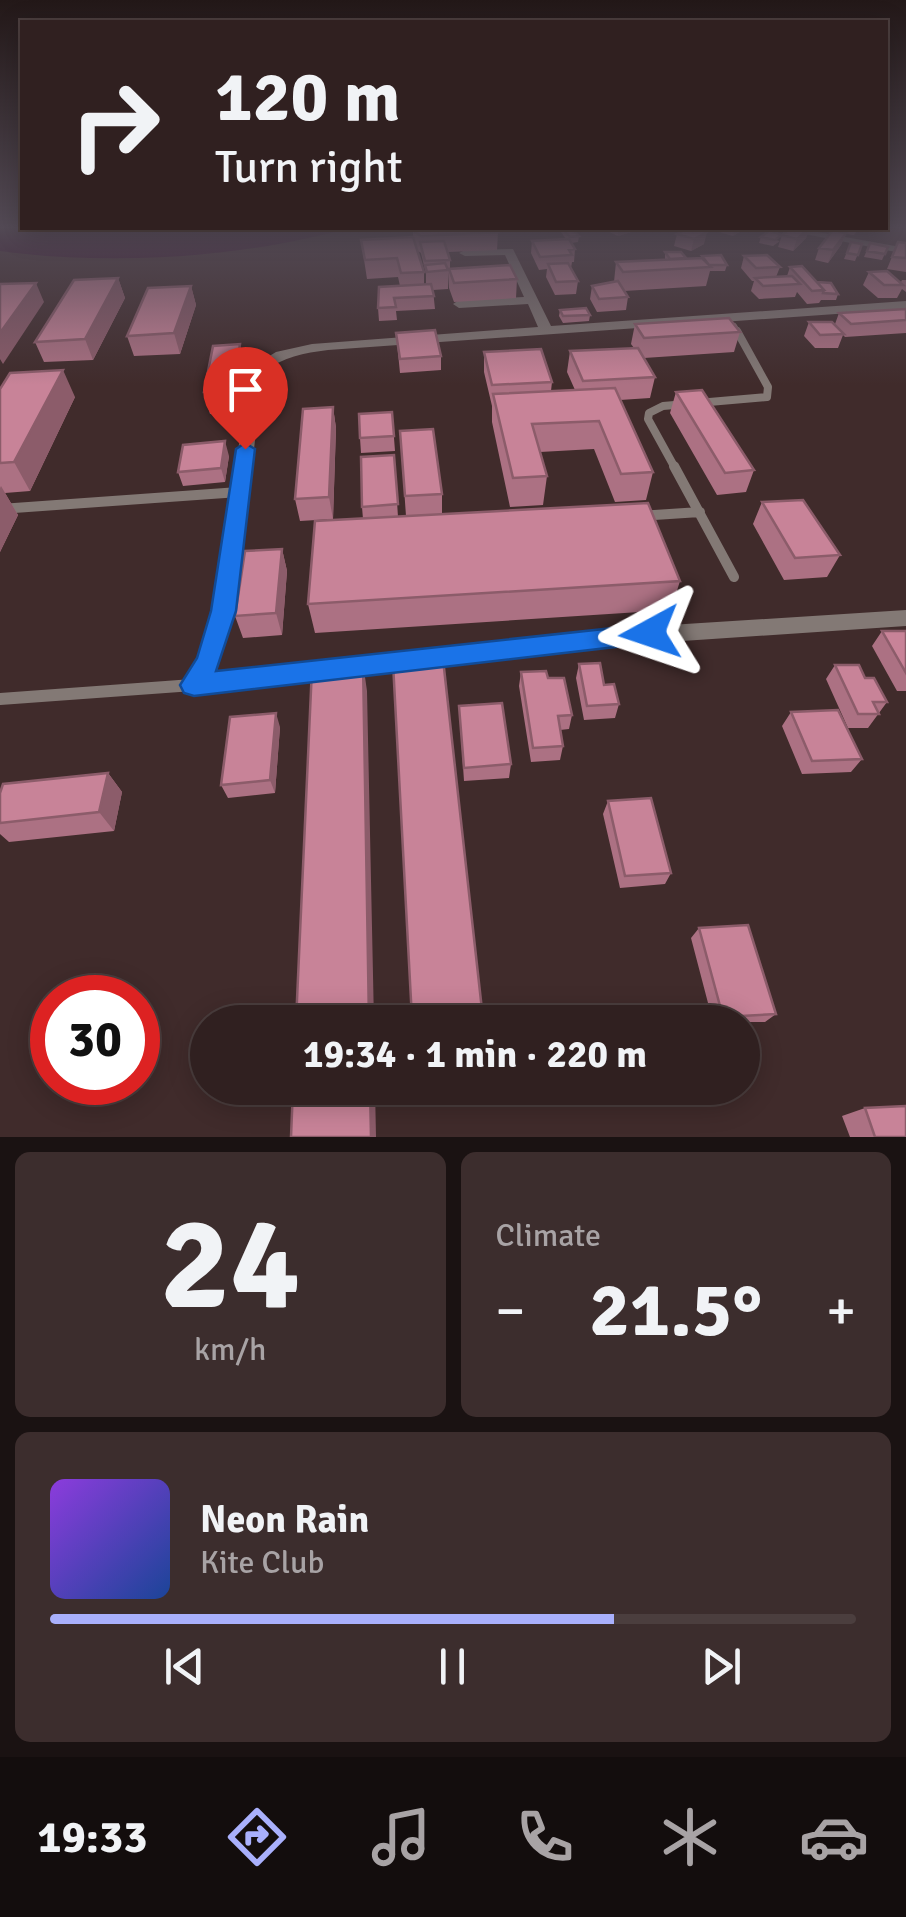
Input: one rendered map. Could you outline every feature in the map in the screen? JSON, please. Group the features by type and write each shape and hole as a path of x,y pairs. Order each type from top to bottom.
{"street":[{"path":"522,279 546,329"},
{"path":"459,304 531,300"},
{"path":"194,685 208,661 224,611 256,370 265,362 289,354 357,344 906,305"},
{"path":"194,685 762,622 906,618"}],"lane":[{"path":"730,316 768,388 768,398 664,406 648,413 648,419 734,577"},
{"path":"0,509 240,492"},
{"path":"624,518 700,512"},
{"path":"0,699 194,685"}],"building":[{"path":"117,279 85,339 35,342 74,280"},
{"path":"453,279 516,279 454,283"},
{"path":"756,279 795,279 800,284 763,286"},
{"path":"801,279 814,279 824,290 812,291"},
{"path":"877,279 896,279 903,285 884,285"},
{"path":"618,281 628,297 599,299 592,286"},
{"path":"817,282 831,283 838,294 823,293"},
{"path":"36,283 0,333 0,284"},
{"path":"431,284 434,296 394,298 396,307 378,308 379,287"},
{"path":"191,286 174,333 127,336 148,288"},
{"path":"586,308 590,315 563,316 560,310"},
{"path":"906,309 906,320 851,324 839,313"},
{"path":"729,318 740,332 644,338 635,324"},
{"path":"809,322 832,322 844,334 820,335"},
{"path":"435,330 441,356 400,359 396,333"},
{"path":"240,344 233,390 204,392 213,346"},
{"path":"638,348 655,377 583,381 570,351"},
{"path":"541,349 552,382 492,385 484,352"},
{"path":"63,370 14,462 0,463 0,389 10,373"},
{"path":"615,388 653,472 621,474 599,421 532,424 547,476 513,478 493,394"},
{"path":"702,390 754,470 725,473 676,392"},
{"path":"333,407 329,497 295,499 303,409"},
{"path":"392,412 394,436 360,438 359,414"},
{"path":"433,429 442,494 405,496 400,431"},
{"path":"225,441 221,468 178,472 183,445"},
{"path":"394,455 398,504 362,507 361,457"},
{"path":"803,500 840,555 795,558 762,502"},
{"path":"648,503 680,581 308,604 315,521"},
{"path":"282,549 276,613 235,616 245,551"},
{"path":"882,631 906,631 906,673"},
{"path":"443,659 481,1005 411,1005 393,663"},
{"path":"363,663 369,1005 297,1005 312,668"},
{"path":"600,663 604,685 614,684 619,704 587,706 579,664"},
{"path":"835,665 859,665 865,678 874,678 887,702 873,702 879,714 858,714"},
{"path":"546,671 548,678 564,678 572,715 558,716 563,746 533,748 521,672"},
{"path":"502,703 511,764 464,768 459,706"},
{"path":"838,710 862,759 812,761 791,712"},
{"path":"276,713 270,780 221,785 230,717"},
{"path":"108,773 99,812 0,823 3,784"},
{"path":"651,798 671,873 625,876 608,801"},
{"path":"748,925 776,1014 760,1015 760,1005 720,1005 699,928"},
{"path":"292,1105 370,1105 371,1137 291,1137"},
{"path":"906,1106 906,1137 875,1137 865,1108"}],"route":[{"path":"245,449 224,611 208,661 194,685 650,633"}]}
